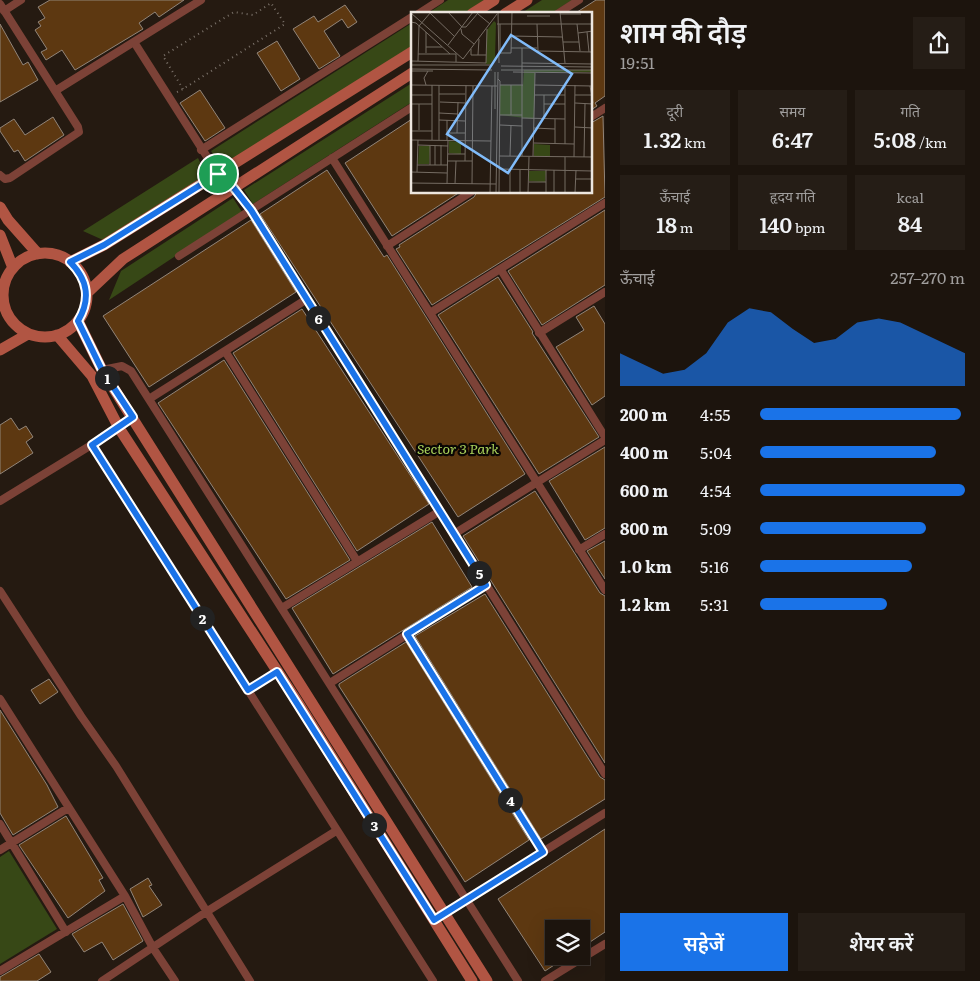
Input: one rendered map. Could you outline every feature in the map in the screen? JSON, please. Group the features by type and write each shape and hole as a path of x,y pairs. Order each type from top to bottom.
{"street":[{"path":"0,175 5,179 10,178 78,132 78,127 2,7 21,0"},
{"path":"55,91 201,0"},
{"path":"421,12 440,0"},
{"path":"475,12 494,0"},
{"path":"508,12 527,0"},
{"path":"560,12 579,0"},
{"path":"201,150 411,18"},
{"path":"134,42 201,150 218,174 233,187 251,210 605,774"},
{"path":"70,262 104,245 411,53"},
{"path":"87,292 123,259 411,74"},
{"path":"179,256 411,107"},
{"path":"592,116 605,108"},
{"path":"332,158 605,590"},
{"path":"388,246 469,194"},
{"path":"430,313 605,203"},
{"path":"0,207 8,220 38,254"},
{"path":"0,235 13,268"},
{"path":"38,254 49,254 70,262 82,276 87,292 85,307 78,321 69,330 47,337 28,334 10,319 2,299 7,277 13,268 24,259 38,254"},
{"path":"454,534 605,438 501,270"},
{"path":"539,333 604,295"},
{"path":"149,399 307,299"},
{"path":"78,321 102,370 487,981"},
{"path":"0,350 28,334"},
{"path":"57,335 92,376 119,428 277,672 472,981"},
{"path":"224,351 357,561"},
{"path":"102,370 122,366 127,367 149,399 518,981"},
{"path":"0,501 119,428 133,417"},
{"path":"92,445 433,981"},
{"path":"282,608 440,511"},
{"path":"579,550 605,534"},
{"path":"330,683 486,585"},
{"path":"0,591 81,716 116,766 250,981"},
{"path":"407,634 543,852"},
{"path":"248,690 277,672"},
{"path":"0,698 125,896 153,948 175,981"},
{"path":"0,850 68,808"},
{"path":"434,920 605,813"},
{"path":"0,824 66,932"},
{"path":"102,981 206,912 336,831"},
{"path":"0,971 125,896"},
{"path":"545,981 604,947"}],"path":[{"path":"169,97 183,89 285,24 272,3 252,15 234,12 163,56 183,89"}],"green space":[{"path":"448,0 484,0 466,12 430,12"},
{"path":"542,0 572,0 553,12 523,12"},
{"path":"411,24 411,47 221,168 211,151"},
{"path":"411,84 411,103 253,204 244,190"},
{"path":"198,158 207,176 103,240 83,231"},
{"path":"233,198 242,212 109,300 121,271"},
{"path":"9,851 57,929 0,964 0,857"}],"building":[{"path":"50,0 184,0 159,17 155,12 139,23 143,29 75,70 62,50 46,60 41,52 47,49 35,30 41,26 38,22 45,18 38,7"},
{"path":"596,0 605,0 605,96 595,103 597,106 592,109 592,12 577,12"},
{"path":"345,5 357,22 348,28 342,19 324,31 340,56 319,69 293,29 314,16 318,22"},
{"path":"0,24 23,65 28,62 38,80 0,102"},
{"path":"277,41 300,79 281,91 257,53"},
{"path":"200,90 225,128 205,141 180,103"},
{"path":"603,116 605,197 432,305 396,249 400,247 399,245 474,197 476,194 592,194 592,122"},
{"path":"53,117 64,135 25,161 18,150 14,152 0,131 0,128 14,119 25,135"},
{"path":"411,120 411,194 457,194 392,236 345,163"},
{"name":"Sector 3 Park","path":"327,170 384,257 387,255 525,474 458,517 260,214"},
{"path":"605,210 605,285 542,325 508,271"},
{"path":"251,220 296,292 149,387 103,316"},
{"path":"498,277 599,437 539,474 438,315"},
{"path":"594,306 605,324 605,396 592,405 556,347 584,330 576,317"},
{"path":"302,309 429,504 357,551 233,353"},
{"path":"224,360 350,560 286,599 158,403"},
{"path":"11,418 19,430 26,426 33,437 26,442 33,453 0,474 0,425"},
{"path":"605,447 605,528 585,540 549,481"},
{"path":"535,491 600,593 605,596 605,763 463,536"},
{"path":"432,522 472,587 333,674 292,608"},
{"path":"605,541 605,579 587,551"},
{"path":"485,594 600,777 605,780 605,799 541,839 415,636"},
{"path":"406,642 529,840 465,882 339,686 339,684"},
{"path":"49,679 58,692 40,704 31,690"},
{"path":"0,710 47,785 58,807 13,835 0,813"},
{"path":"66,816 103,878 99,880 105,891 68,918 19,845"},
{"path":"605,829 605,932 590,942 590,920 545,920 545,965 554,965 545,971 498,899"},
{"path":"148,878 152,885 149,886 162,905 143,917 130,889"},
{"path":"123,904 143,941 113,960 102,942 84,952 72,934"},
{"path":"39,954 51,972 37,981 0,981 0,977"}],"route":[{"path":"218,174 233,187 251,210 486,585 407,634 543,852 434,920 277,672 248,690 92,445 133,417 102,370 78,321 83,312 87,292 79,270 70,262 104,245 218,174"}]}
